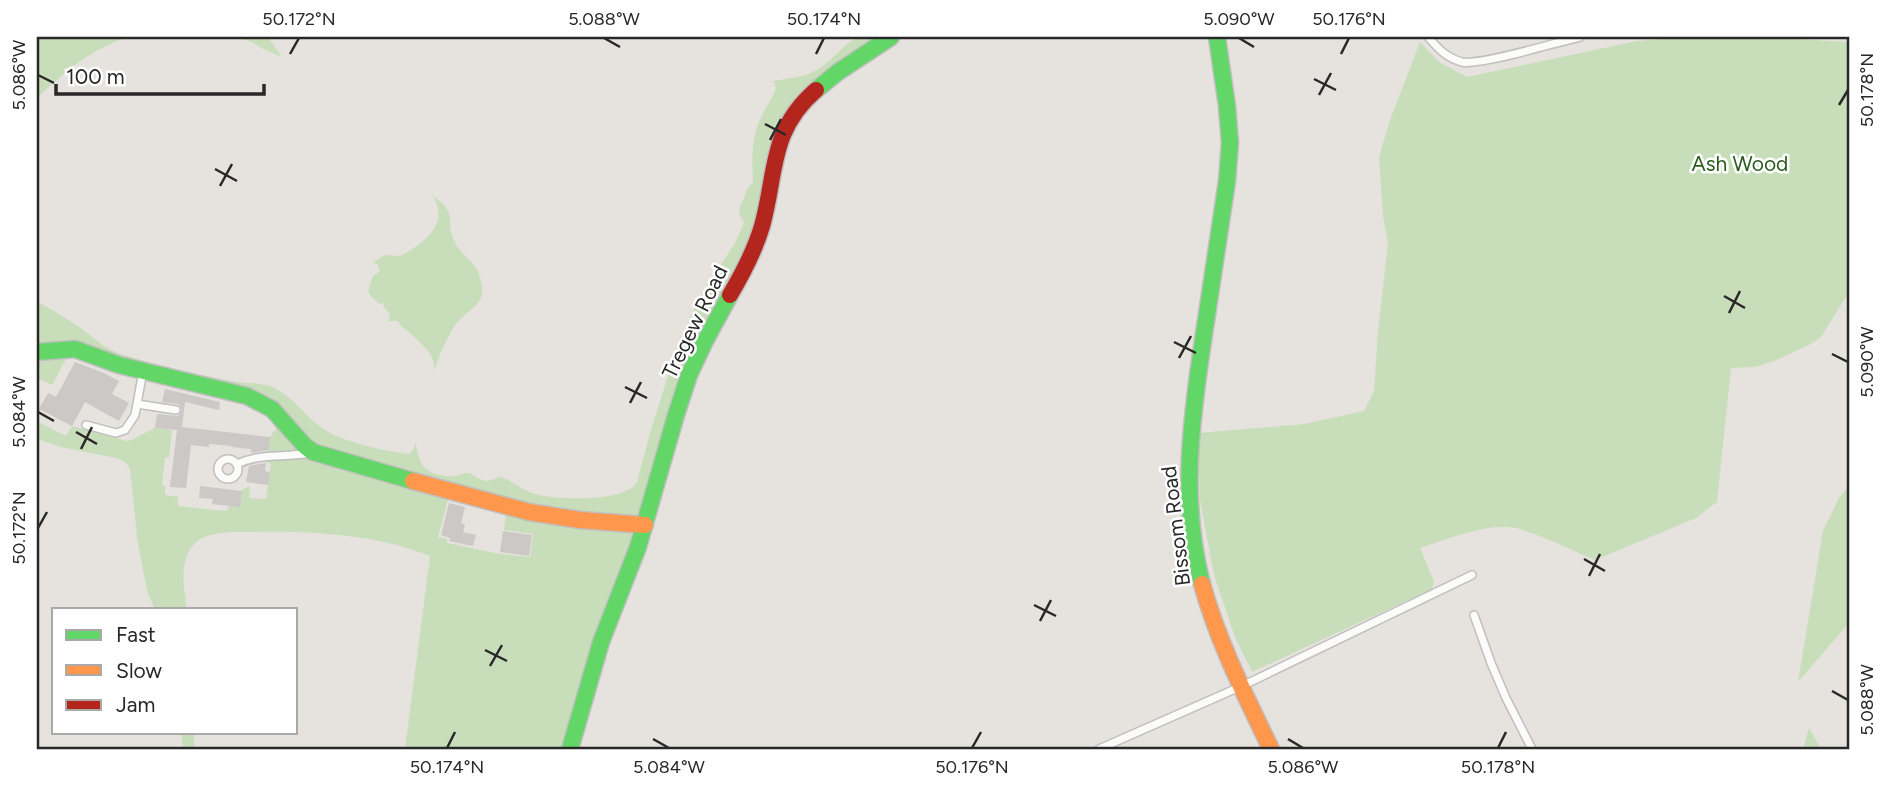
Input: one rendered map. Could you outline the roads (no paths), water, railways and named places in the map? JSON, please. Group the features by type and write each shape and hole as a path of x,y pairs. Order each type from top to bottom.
{"street":[{"name":"Tregew Road","path":"570,749 603,639 645,525 690,373 759,236 765,218 778,147 785,129 794,113 811,94 891,37"},
{"name":"Bissom Road","path":"1217,37 1229,131 1227,181 1192,412 1188,471 1195,545 1206,596 1224,645 1271,749"},
{"path":"37,352 75,349 107,361 232,392 263,403 313,452 529,512 645,525"}],"lane":[{"path":"1427,37 1444,55 1465,63 1490,60 1580,37"},
{"path":"86,425 113,432 122,431 133,420 144,370"},
{"path":"137,404 176,410"},
{"path":"237,464 260,456 313,452"},
{"path":"1099,749 1242,686 1472,575"},
{"path":"1474,615 1501,686 1532,749"}],"park label":[{"name":"Ash Wood","path":"1740,164"}]}
